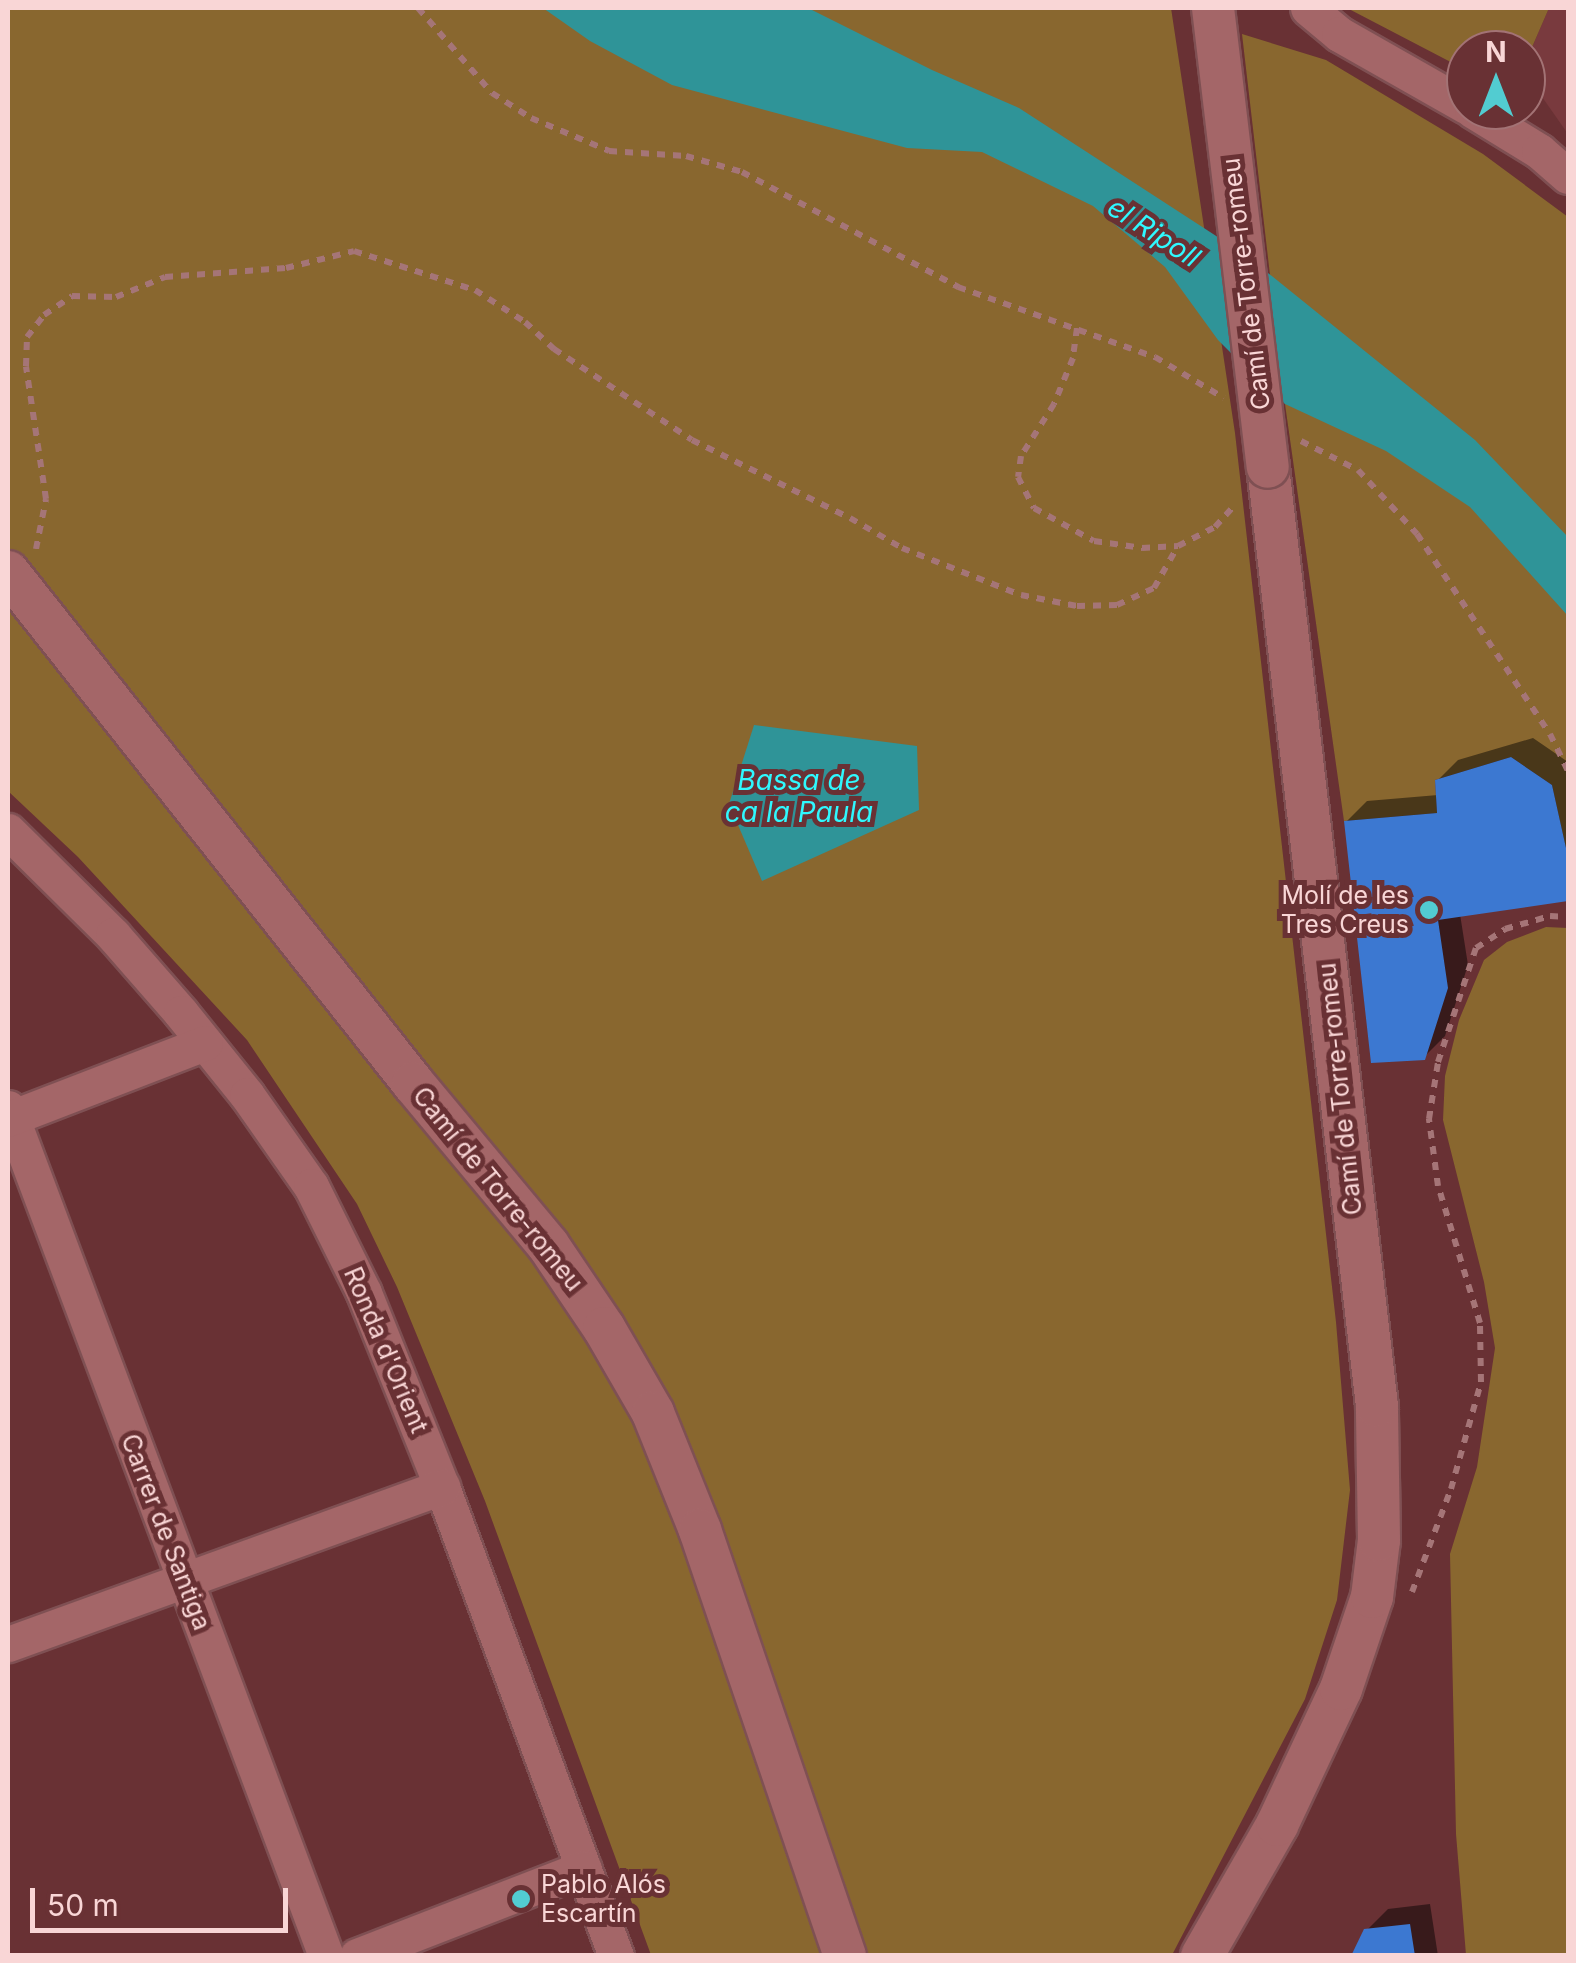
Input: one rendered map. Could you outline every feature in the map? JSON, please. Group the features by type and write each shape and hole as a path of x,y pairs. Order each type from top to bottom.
{"street":[{"name":"Camí de Torre-romeu","path":"1202,1956 1277,1825 1341,1689 1372,1597 1379,1540 1377,1406 1280,451 1212,8"},
{"path":"1308,8 1338,34 1446,95"},
{"path":"1505,130 1539,151 1568,176"},
{"name":"Camí de Torre-romeu","path":"17,583 413,1083 548,1244 604,1328 653,1413 700,1530 845,1956"},
{"name":"Ronda d'Orient","path":"8,831 113,935 205,1042 311,1186 364,1293 442,1487 616,1956"},
{"path":"9,1114 205,1042"},
{"name":"Carrer de Santiga","path":"9,1114 326,1956"},
{"path":"8,1644 442,1487"},
{"path":"357,1956 584,1868"}],"path":[{"path":"418,8 492,92 532,118 610,151 686,156 742,172 958,287 1155,357 1228,400"},
{"path":"17,583 46,500 26,366 27,337 44,314 72,296 116,297 165,278 286,268 354,250 475,290 526,322 554,349 692,440 902,548 1020,595 1077,606 1117,605 1154,588 1178,546"},
{"path":"1077,328 1073,358 1054,404 1021,456 1018,477 1023,494 1060,526 1094,541 1142,548 1178,546 1215,527 1280,451 1358,470 1398,511 1550,734 1568,771"},
{"path":"1407,1600 1423,1572 1481,1382 1480,1323 1438,1186 1429,1119 1438,1062 1476,948 1504,929 1550,916 1568,917"}],"shaded area":[{"path":"8,8 1171,8 1235,433 1336,1322 1350,1490 1337,1600 1305,1699 1172,1955 651,1955 485,1501 397,1287 357,1204 247,1040 78,857 8,791"},
{"path":"1347,8 1549,8 1539,30 1446,30 1446,60"},
{"path":"1549,8 1568,8 1568,134 1546,103 1546,30 1539,30"},
{"path":"1242,34 1326,60 1483,154 1568,217 1568,858 1552,785 1511,757 1435,780 1437,813 1344,821 1285,404"},
{"path":"1546,927 1568,928 1568,1955 1466,1955 1456,1834 1450,1554 1477,1467 1495,1348 1484,1282 1443,1120 1445,1076 1459,1020 1484,960 1507,942"}],"water":[{"name":"el Ripoll","path":"543,8 808,8 1019,108 1247,256 1475,440 1568,537 1568,616 1470,507 1386,451 1285,404 1218,340 1165,267 1093,206 982,152 907,148 672,85 590,41"},
{"name":"Bassa de ca la Paula","path":"754,725 917,746 919,810 762,881 729,804"}],"building":[{"name":"Molí de les Tres Creus","path":"1511,757 1552,785 1568,857 1568,901 1438,920 1448,988 1425,1060 1371,1063 1344,821 1437,813 1435,780"},
{"path":"1410,1924 1415,1956 1351,1956 1364,1929"}],"place":[{"name":"Molí de les Tres Creus","path":"1429,910"},
{"name":"Pablo Alós Escartín","path":"521,1899"}]}
